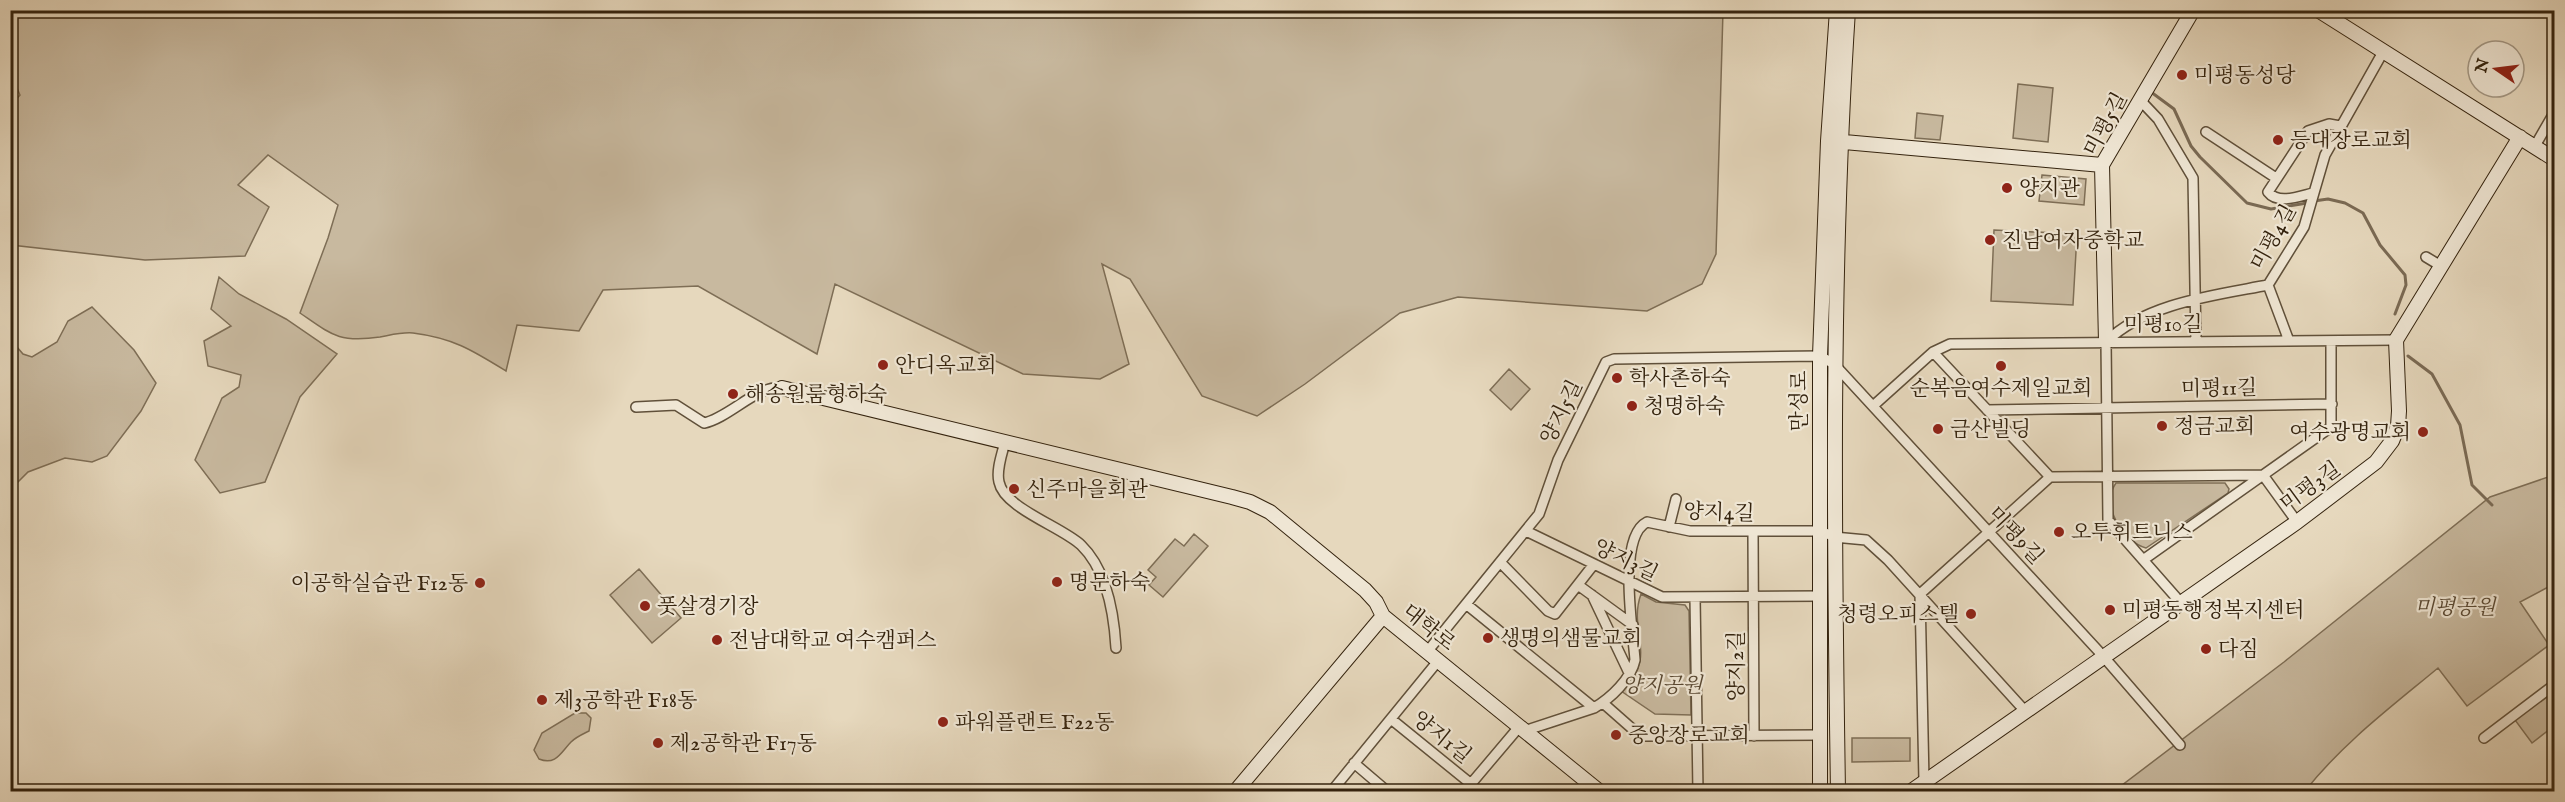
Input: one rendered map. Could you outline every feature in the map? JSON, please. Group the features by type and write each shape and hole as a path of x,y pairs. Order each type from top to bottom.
{"street":[{"name":"만성로","path":"1820,792 1821,596 1827,534 1834,364 1836,10"},
{"name":"만성로","path":"1838,792 1820,357 1834,141 1848,10"},
{"name":"미평5길","path":"2106,342 2102,165 2193,10"},
{"path":"2318,10 2554,159"},
{"name":"미평4길","path":"2106,342 2127,325 2196,299 2268,285 2304,227 2321,163 2383,52"},
{"path":"2140,100 2158,119 2193,178 2196,341"},
{"path":"2535,146 2554,113"},
{"path":"2313,194 2274,198 2268,191 2308,130 2330,124 2340,126"},
{"path":"2206,132 2276,178"},
{"path":"2396,340 2520,137"},
{"path":"1834,141 2102,165"},
{"path":"2426,257 2441,266"},
{"path":"2268,285 2289,341"},
{"path":"2142,560 2331,427 2331,340"},
{"name":"미평10길","path":"1873,406 1933,352 1946,345 2396,340"},
{"name":"미평3길","path":"1910,792 2297,522 2376,462 2392,441 2399,411 2396,340"},
{"path":"2106,342 2108,520 2181,603"},
{"path":"1933,352 2050,477"},
{"name":"미평9길","path":"1820,357 1834,364 1873,406 2103,656 2180,745"},
{"name":"양지5길","path":"1427,652 1540,511 1558,460 1606,362 1614,359 1820,357"},
{"path":"636,407 676,405 704,423 732,410 763,391 773,387 782,388 1232,497 1260,506 1365,590 1376,602 1383,616"},
{"name":"미평11길","path":"2106,408 2332,404"},
{"path":"1987,410 2106,408"},
{"path":"1005,442 998,477 1001,489 1013,501 1074,540 1088,553 1104,584 1112,608 1116,648"},
{"path":"2263,475 2297,522"},
{"path":"1924,781 1920,594 2050,477 2263,475"},
{"path":"1669,527 1676,499"},
{"name":"양지4길","path":"1630,582 1630,551 1635,535 1643,524 1648,522 1690,531 1827,534"},
{"name":"양지3길","path":"1526,531 1662,597 1821,596"},
{"path":"1753,532 1753,597"},
{"path":"1827,534 1868,540 2025,711"},
{"path":"1500,562 1553,614 1557,613 1594,564"},
{"path":"1522,729 1604,703 1630,675 1635,660 1630,582"},
{"path":"1578,585 1633,625"},
{"path":"1592,595 1630,675"},
{"name":"양지2길","path":"1695,597 1698,792"},
{"name":"양지2길","path":"1753,597 1754,736"},
{"path":"1466,604 1594,708"},
{"name":"대학로","path":"1243,789 1383,616 1600,792"},
{"name":"양지1길","path":"1331,792 1438,661"},
{"path":"2484,738 2554,685"},
{"path":"1604,703 1641,735 1820,735"},
{"name":"양지1길","path":"1390,719 1481,792"},
{"name":"양지1길","path":"1464,792 1522,729"},
{"path":"1354,764 1388,792"}],"green space":[{"path":"11,10 1723,11 1716,254 1702,284 1647,311 1458,297 1400,313 1305,384 1257,416 1202,396 1130,279 1102,264 1129,364 1100,379 1023,374 835,284 817,354 698,286 603,290 579,331 517,325 506,371 472,351 440,338 401,333 366,339 345,338 329,332 300,313 338,205 268,155 238,185 269,207 245,256 145,260 11,245 11,105 20,95 11,74"},
{"path":"2018,84 2053,88 2048,142 2013,138"},
{"path":"1917,113 1943,116 1940,140 1915,138"},
{"path":"2042,175 2086,179 2084,205 2039,201"},
{"path":"1994,230 2077,234 2073,305 1991,301"},
{"path":"219,277 239,294 286,319 337,354 300,397 265,482 220,493 195,460 222,398 239,387 241,375 208,366 204,341 231,326 211,309"},
{"path":"92,307 134,350 156,383 141,411 107,456 92,462 65,458 28,472 11,489 11,340 23,354 32,357 57,342 68,321"},
{"path":"1509,369 1530,389 1511,410 1490,390"},
{"name":"미평공원","path":"2554,475 2554,584 2520,602 2549,645 2467,706 2438,668 2351,741 2305,791 2113,792 2284,662 2490,497"},
{"path":"2116,483 2225,483 2229,489 2228,493 2146,548 2129,538 2116,522 2111,502"},
{"path":"1194,534 1208,546 1163,597 1149,585 1156,577 1148,570 1175,539 1184,546"},
{"name":"풋살경기장","path":"639,569 681,618 652,643 610,595"},
{"name":"양지공원","path":"1641,594 1656,602 1685,605 1689,611 1691,715 1655,714 1621,691 1639,666 1641,655 1637,621"},
{"path":"2554,691 2554,726 2532,743 2515,720"},
{"path":"575,713 586,713 591,718 589,731 573,740 554,759 545,761 539,759 534,750 542,733"},
{"path":"1852,738 1910,738 1910,761 1852,762"}],"waterway":[{"path":"2151,92 2174,109 2191,146 2247,203 2271,209 2307,203"},
{"path":"2314,201 2328,199 2345,203 2363,213 2380,245 2405,275 2406,285 2395,314"},
{"path":"2408,356 2432,374 2460,425 2472,485 2492,505"}],"place":[{"name":"미평동성당","path":"2182,75"},
{"name":"등대장로교회","path":"2278,140"},
{"name":"양지관","path":"2007,188"},
{"name":"진남여자중학교","path":"1990,240"},
{"name":"안디옥교회","path":"883,365"},
{"name":"순복음여수제일교회","path":"2001,366"},
{"name":"학사촌하숙","path":"1617,378"},
{"name":"해송원룸형하숙","path":"733,394"},
{"name":"청명하숙","path":"1632,406"},
{"name":"정금교회","path":"2162,426"},
{"name":"금산빌딩","path":"1938,429"},
{"name":"여수광명교회","path":"2423,432"},
{"name":"신주마을회관","path":"1014,489"},
{"name":"오투휘트니스","path":"2059,532"},
{"name":"명문하숙","path":"1057,582"},
{"name":"이공학실습관 F12동","path":"480,583"},
{"name":"풋살경기장","path":"645,606"},
{"name":"미평동행정복지센터","path":"2110,610"},
{"name":"청령오피스텔","path":"1971,614"},
{"name":"생명의샘물교회","path":"1488,638"},
{"name":"전남대학교 여수캠퍼스","path":"717,640"},
{"name":"다짐","path":"2206,649"},
{"name":"제3공학관 F18동","path":"542,700"},
{"name":"파워플랜트 F22동","path":"943,722"},
{"name":"중앙장로교회","path":"1616,735"},
{"name":"제2공학관 F17동","path":"658,743"}]}
